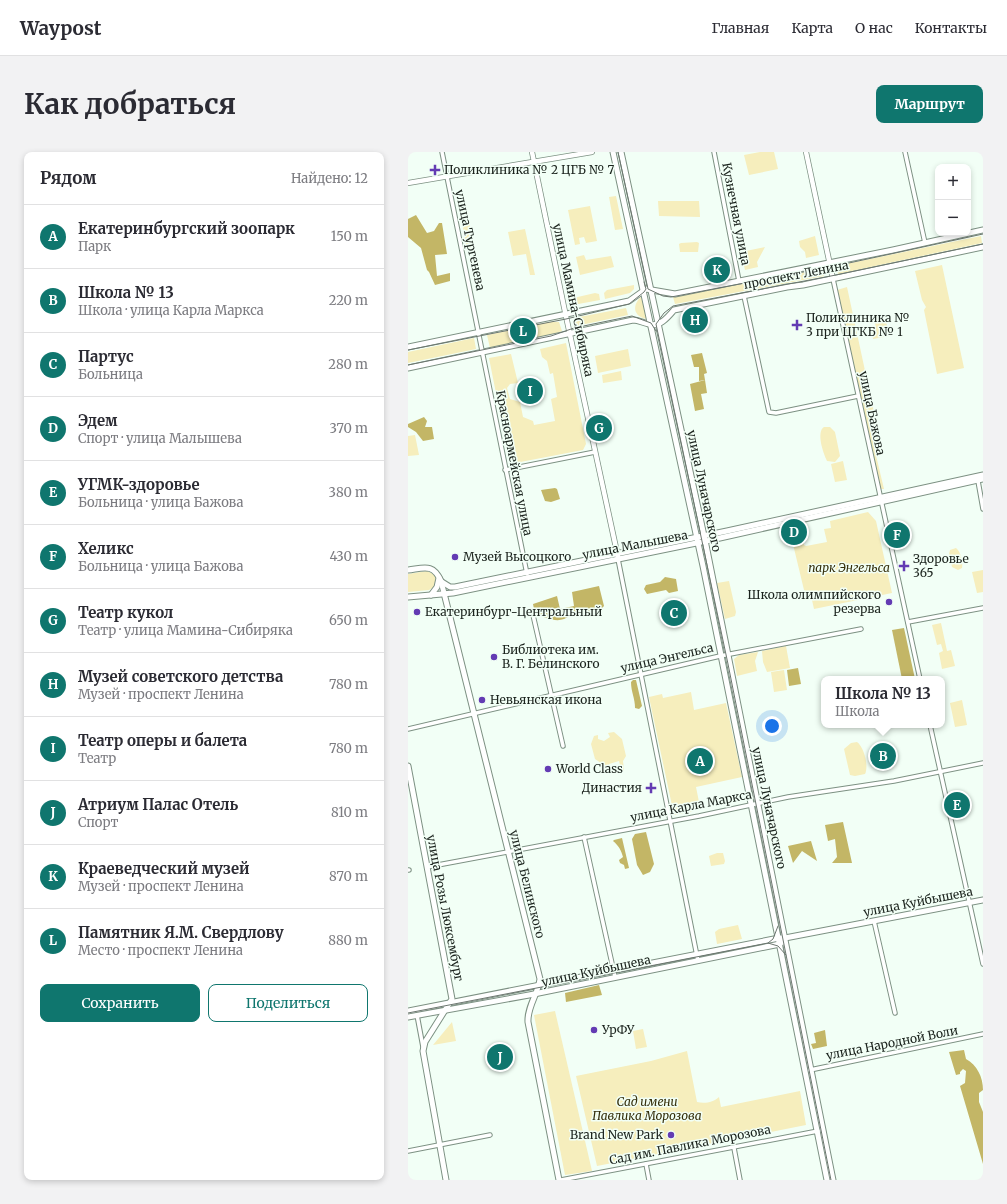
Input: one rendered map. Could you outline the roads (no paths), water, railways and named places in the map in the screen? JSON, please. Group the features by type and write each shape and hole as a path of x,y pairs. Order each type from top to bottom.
{"main road":[{"path":"614,152 644,290"},
{"path":"408,347 629,301 644,290 650,288 621,152"},
{"name":"проспект Ленина","path":"650,288 666,294 674,294 983,230"},
{"name":"проспект Ленина","path":"658,324 665,320 674,310 833,279 983,247"},
{"name":"улица Луначарского","path":"650,288 728,654 757,804 786,938 833,1180"},
{"name":"улица Луначарского","path":"644,290 779,938 804,1071 827,1180"},
{"path":"408,368 633,320 640,320 652,325 658,324"},
{"name":"улица Малышева","path":"881,500 983,475"},
{"name":"улица Малышева","path":"441,581 444,585 452,587 527,574 981,480"},
{"path":"408,567 430,568 438,575 438,584 431,595"},
{"path":"408,570 422,568"},
{"name":"улица Малышева","path":"408,597 444,594 527,574"},
{"name":"улица Белинского","path":"438,575 441,581 540,979 539,986 529,1012 528,1022 560,1180"},
{"name":"улица Розы Люксембург","path":"408,766 452,1002"},
{"name":"улица Куйбышева","path":"408,1011 779,938 786,938 983,900"},
{"path":"780,944 786,938"},
{"name":"улица Куйбышева","path":"408,1017 536,994 780,944"},
{"path":"446,1180 422,1051 423,1047 452,1002 460,1007"}],"street":[{"name":"улица Тургенева","path":"442,152 483,352"},
{"name":"улица Мамина-Сибиряка","path":"532,152 569,334 618,556"},
{"path":"408,183 592,152"},
{"name":"Кузнечная улица","path":"714,152 739,281"},
{"name":"улица Бажова","path":"806,152 919,676"},
{"path":"905,152 925,243"},
{"path":"744,296 769,412 776,413 858,396"},
{"name":"Красноармейская улица","path":"483,352 505,470 527,574"},
{"path":"505,470 595,452"},
{"path":"981,480 983,509"},
{"path":"618,556 698,961"},
{"path":"908,622 983,608"},
{"path":"533,615 563,746"},
{"name":"улица Энгельса","path":"408,728 728,654 861,629"},
{"path":"931,728 983,964"},
{"name":"улица Карла Маркса","path":"427,867 670,822 751,805 983,763"},
{"path":"584,837 615,978"},
{"path":"874,921 895,1013"},
{"path":"417,1015 423,1047"},
{"name":"улица Народной Воли","path":"804,1071 983,1034"},
{"name":"Сад им. Павлика Морозова","path":"560,1180 823,1130"},
{"path":"408,1151 440,1146 490,1135"},
{"path":"734,1148 740,1180"},
{"path":"646,1164 649,1180"}],"tram line":[{"path":"618,152 648,289 663,296 671,297 835,266 983,234"},
{"path":"831,1180 728,664 656,324 664,313 673,306 836,275 983,244"},
{"path":"408,350 566,319 629,304 644,292 646,289 644,282"},
{"path":"408,365 551,336 574,328 632,316 651,323 656,331"},
{"path":"768,943 773,939 778,926"},
{"path":"408,1013 768,943 778,946 786,955"}],"place":[{"name":"Поликлиника № 2 ЦГБ № 7","path":"435,170"},
{"name":"Краеведческий музей","path":"717,270"},
{"name":"Музей советского детства","path":"695,320"},
{"name":"Поликлиника № 3 при ЦГКБ № 1","path":"797,325"},
{"name":"Памятник Я.М. Свердлову","path":"523,331"},
{"name":"Театр оперы и балета","path":"530,391"},
{"name":"Театр кукол","path":"599,428"},
{"name":"Эдем","path":"794,532"},
{"name":"Хеликс","path":"897,535"},
{"name":"Музей Высоцкого","path":"455,557"},
{"name":"Здоровье 365","path":"904,566"},
{"name":"Школа олимпийского резерва","path":"889,602"},
{"name":"Екатеринбург-Центральный","path":"417,612"},
{"name":"Партус","path":"674,613"},
{"name":"Библиотека им. В. Г. Белинского","path":"494,657"},
{"name":"Невьянская икона","path":"482,700"},
{"name":"Школа № 13","path":"883,756"},
{"name":"Екатеринбургский зоопарк","path":"700,761"},
{"name":"World Class","path":"548,769"},
{"name":"Династия","path":"651,788"},
{"name":"УГМК-здоровье","path":"957,805"},
{"name":"УрФУ","path":"594,1030"},
{"name":"Атриум Палас Отель","path":"500,1057"},
{"name":"Brand New Park","path":"671,1135"}],"park label":[{"name":"парк Энгельса","path":"849,568"},
{"name":"Сад имени Павлика Морозова","path":"647,1109"}]}
